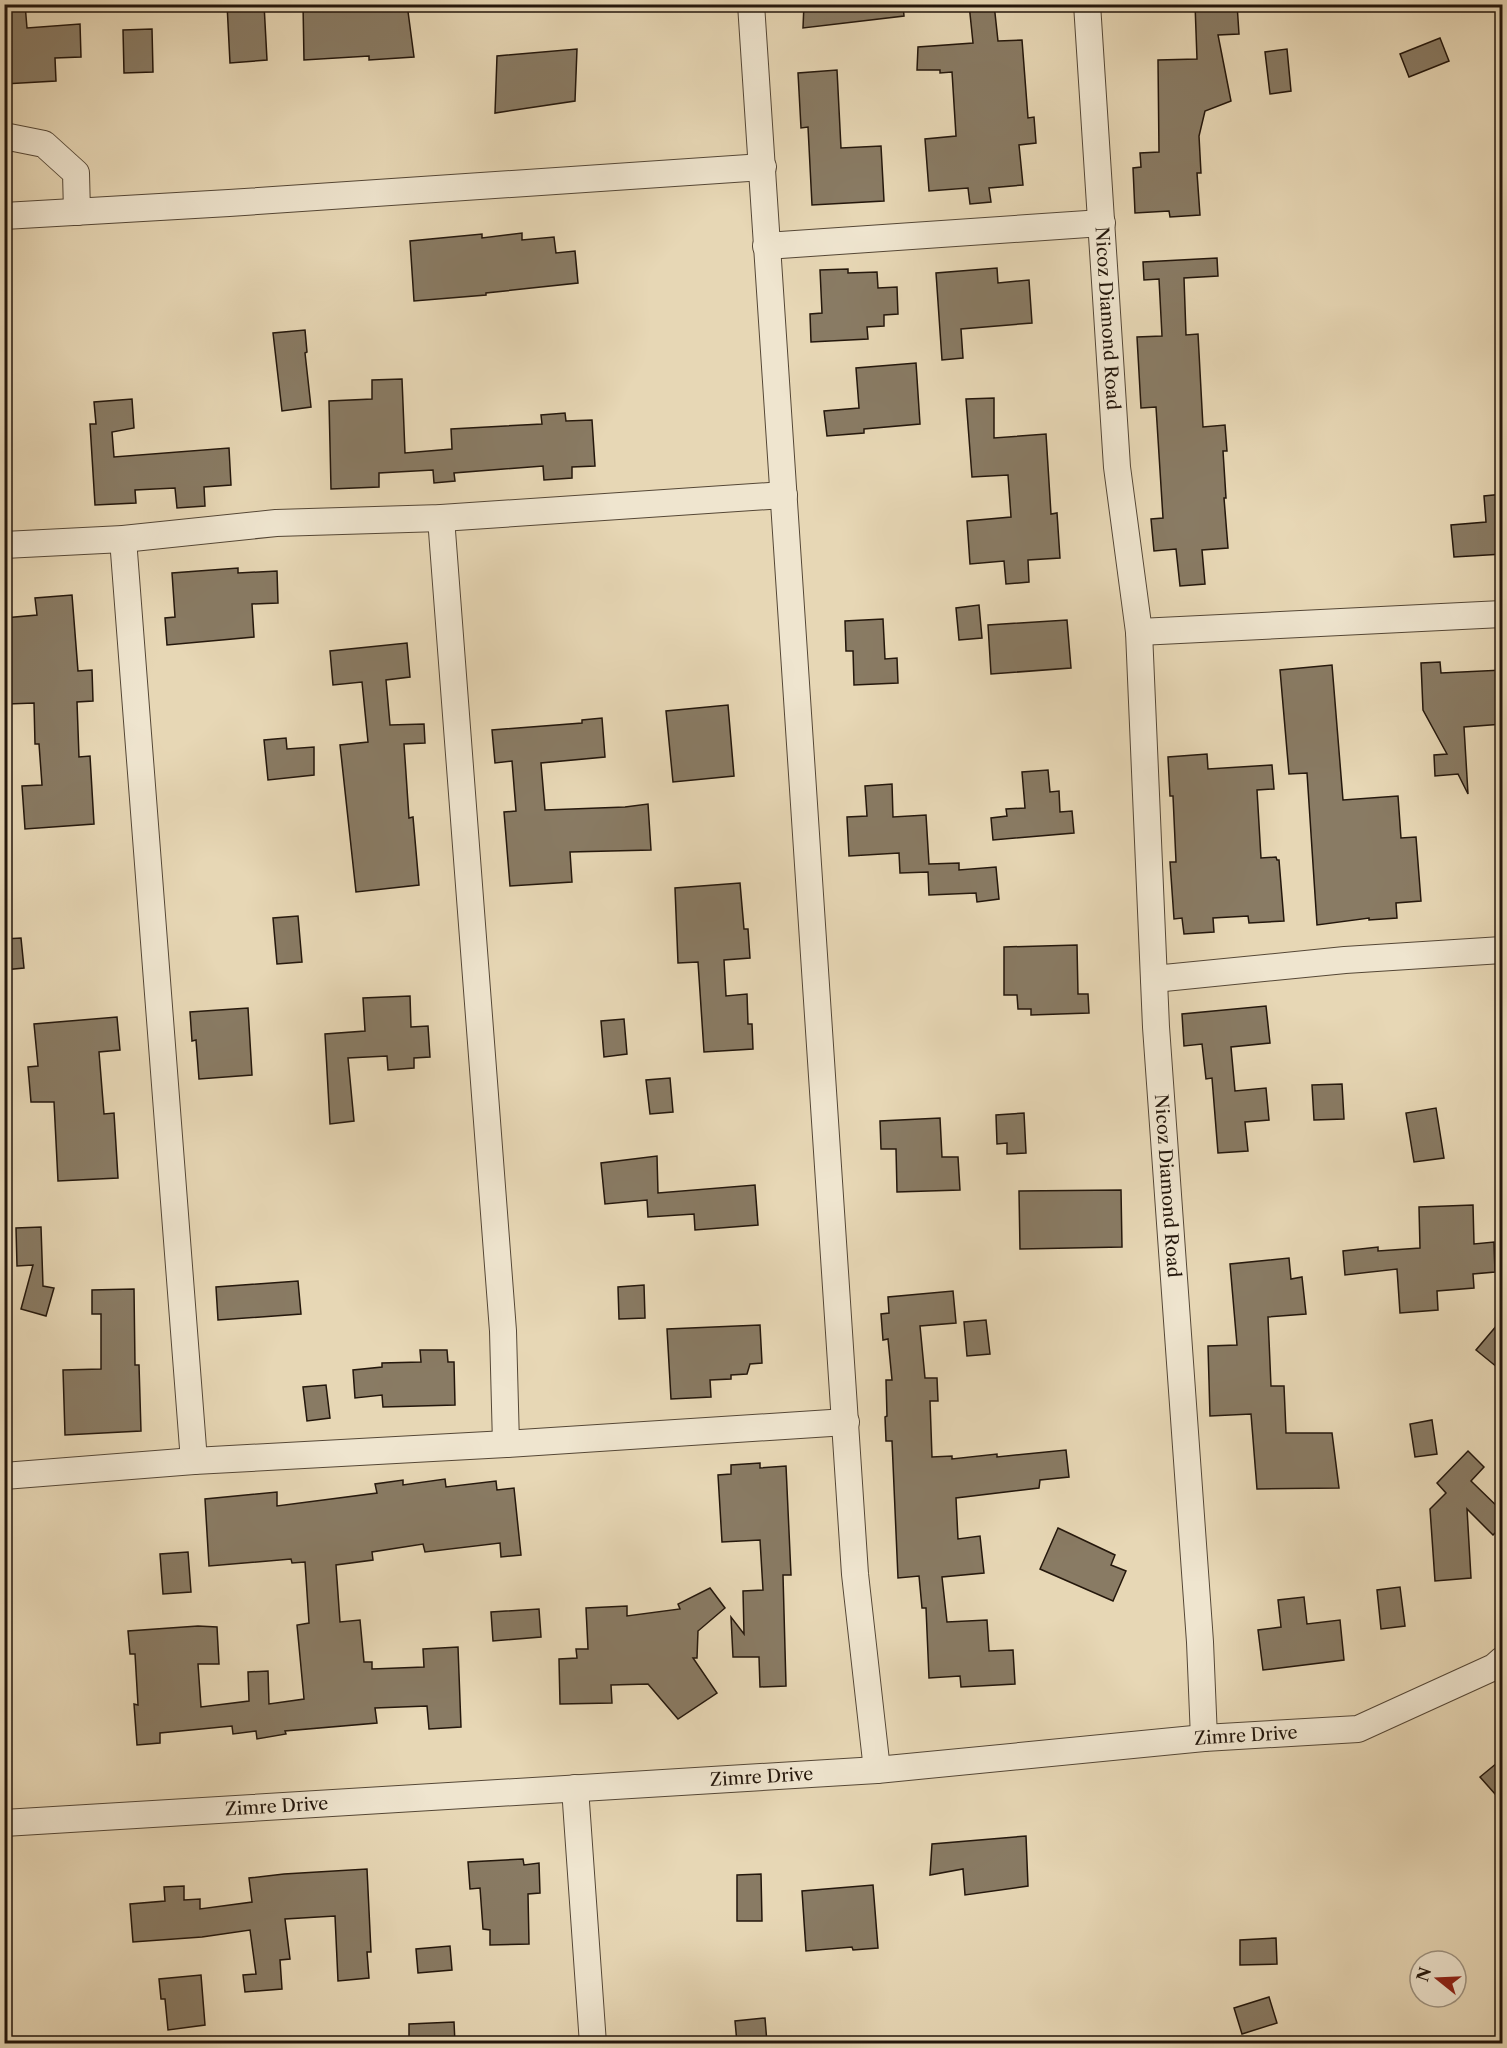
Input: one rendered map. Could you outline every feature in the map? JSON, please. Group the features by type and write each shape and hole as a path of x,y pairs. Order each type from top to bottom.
{"street":[{"path":"751,4 855,1574 877,1770"},
{"name":"Nicoz Diamond Road","path":"1087,4 1117,467 1139,632 1154,979 1200,1642 1204,1738"},
{"path":"4,136 44,144 76,172 77,212"},
{"path":"4,216 763,167"},
{"path":"766,246 1102,223"},
{"path":"4,545 123,539 276,523 441,518 784,495"},
{"path":"441,518 503,1331 506,1444"},
{"path":"123,539 194,1461"},
{"path":"1139,632 1503,614"},
{"path":"1154,979 1345,960 1503,950"},
{"path":"4,1476 194,1461 846,1422"},
{"name":"Zimre Drive","path":"4,1823 877,1770 1204,1738 1358,1729 1494,1667 1503,1660"},
{"path":"575,1788 593,2043"}],"building":[{"path":"4,4 25,4 27,28 80,24 81,57 55,58 56,81 4,84"},
{"path":"227,4 264,4 267,60 230,63"},
{"path":"303,4 407,4 414,57 369,60 369,56 304,60"},
{"path":"804,4 903,4 904,16 803,28"},
{"path":"969,4 994,4 998,41 1022,40 1028,118 1034,117 1036,143 1019,145 1023,185 989,188 991,202 970,204 968,188 929,191 925,139 956,136 952,72 917,70 918,47 973,43"},
{"path":"1195,4 1237,4 1239,34 1218,35 1231,101 1205,111 1199,136 1201,173 1197,173 1200,215 1170,217 1169,211 1135,213 1133,168 1141,167 1140,153 1159,152 1158,60 1197,59"},
{"path":"152,29 153,72 124,73 123,30"},
{"path":"1440,38 1449,61 1409,77 1400,54"},
{"path":"577,49 575,101 495,113 497,56"},
{"path":"1287,49 1291,91 1270,94 1265,52"},
{"path":"837,70 841,148 881,146 884,201 812,205 808,127 801,128 798,73"},
{"path":"522,233 522,240 554,237 556,253 575,251 578,283 486,293 486,295 414,301 410,241 482,234 482,238"},
{"path":"1217,258 1218,276 1184,278 1186,335 1198,334 1203,427 1225,425 1227,451 1223,451 1226,498 1224,498 1228,548 1202,550 1205,584 1180,586 1176,549 1154,551 1151,519 1163,518 1156,407 1141,408 1137,337 1162,336 1159,279 1144,280 1143,262"},
{"path":"997,268 998,283 1029,280 1032,323 961,329 963,358 942,360 936,273"},
{"path":"848,269 848,273 877,272 878,288 897,287 898,314 884,315 884,326 867,327 868,339 811,342 810,314 822,313 820,270"},
{"path":"305,330 311,407 282,411 273,333"},
{"path":"916,363 920,424 864,429 864,433 827,436 824,411 859,408 856,368"},
{"path":"402,379 405,453 452,449 451,429 542,424 541,415 565,413 566,421 592,420 595,466 572,467 572,478 544,480 543,466 454,473 455,481 434,483 433,470 379,473 379,487 331,489 329,401 372,399 372,380"},
{"path":"994,398 994,438 1046,434 1051,514 1057,513 1060,558 1028,560 1029,582 1006,584 1004,561 970,564 967,521 1011,517 1008,475 972,477 966,399"},
{"path":"132,399 134,428 112,432 114,457 229,448 231,485 204,487 205,506 177,508 175,488 135,490 136,503 95,505 90,424 96,424 94,402"},
{"path":"1503,494 1503,554 1454,557 1451,525 1486,522 1484,496"},
{"path":"238,568 238,573 277,571 278,603 252,604 254,637 167,645 165,618 175,617 172,573"},
{"path":"72,595 78,671 92,670 93,701 77,702 79,757 90,756 94,824 25,829 22,786 42,785 39,744 35,744 34,703 8,704 4,657 4,618 37,615 35,598"},
{"path":"979,605 982,638 959,640 956,608"},
{"path":"883,619 885,659 897,658 898,683 854,685 853,651 846,651 845,621"},
{"path":"1067,620 1071,668 991,674 988,625"},
{"path":"407,643 410,677 386,680 390,725 424,724 425,743 404,744 409,818 413,817 419,885 356,892 340,745 368,742 362,682 333,685 330,651"},
{"path":"1440,662 1441,673 1503,670 1503,724 1464,727 1468,794 1458,774 1435,776 1434,755 1447,754 1423,710 1421,663"},
{"path":"1332,665 1343,800 1398,796 1401,838 1416,837 1421,901 1396,903 1397,918 1369,920 1369,918 1317,925 1307,773 1289,774 1280,670"},
{"path":"728,705 734,776 673,782 666,711"},
{"path":"602,718 605,757 541,763 545,810 648,804 651,850 570,852 572,882 510,886 504,812 516,811 512,761 495,763 492,730 582,723 582,720"},
{"path":"286,738 287,749 314,747 314,775 268,780 264,740"},
{"path":"1207,754 1208,769 1272,765 1274,789 1257,790 1261,858 1276,857 1279,860 1284,921 1249,923 1248,916 1213,918 1214,932 1184,934 1182,918 1174,919 1170,862 1176,862 1173,796 1170,796 1168,757"},
{"path":"1048,770 1050,792 1059,791 1060,812 1072,811 1074,833 993,840 991,818 1007,816 1006,809 1025,808 1022,772"},
{"path":"892,784 893,817 926,815 929,864 959,863 959,870 996,867 999,899 977,902 976,893 929,895 928,872 900,873 899,853 849,856 847,817 867,816 865,786"},
{"path":"740,883 744,929 748,929 750,958 724,960 726,996 747,994 748,1024 752,1024 753,1049 704,1052 698,962 678,963 675,888"},
{"path":"298,916 302,962 277,964 273,918"},
{"path":"21,938 24,968 4,970 4,939"},
{"path":"1077,945 1078,994 1088,994 1089,1013 1031,1015 1031,1009 1018,1009 1017,995 1004,995 1004,947"},
{"path":"410,996 411,1027 428,1026 430,1057 414,1058 414,1068 388,1070 387,1056 348,1058 354,1121 330,1124 325,1034 365,1031 363,998"},
{"path":"1266,1006 1270,1043 1231,1047 1235,1091 1266,1088 1269,1120 1245,1122 1248,1151 1218,1153 1212,1078 1206,1079 1202,1044 1184,1046 1182,1014"},
{"path":"248,1008 252,1075 199,1079 196,1040 192,1041 190,1012"},
{"path":"117,1017 120,1050 99,1052 104,1114 114,1113 118,1178 58,1181 54,1102 31,1102 28,1067 38,1066 34,1024"},
{"path":"624,1019 627,1054 604,1057 601,1021"},
{"path":"670,1078 673,1112 650,1114 646,1080"},
{"path":"1342,1084 1344,1119 1314,1120 1312,1085"},
{"path":"1436,1108 1444,1158 1414,1162 1406,1113"},
{"path":"1024,1113 1026,1153 1007,1154 1007,1143 997,1144 996,1115"},
{"path":"940,1118 942,1157 958,1157 960,1190 897,1192 896,1149 881,1149 880,1121"},
{"path":"657,1156 658,1193 755,1185 758,1225 695,1230 694,1214 648,1217 647,1200 605,1204 601,1163"},
{"path":"1121,1190 1122,1247 1020,1249 1019,1191"},
{"path":"1473,1205 1474,1244 1494,1242 1495,1272 1473,1274 1474,1288 1437,1291 1438,1310 1400,1313 1397,1269 1345,1275 1343,1251 1378,1247 1378,1251 1420,1248 1419,1207"},
{"path":"41,1227 43,1286 54,1288 46,1316 21,1309 33,1265 17,1266 16,1228"},
{"path":"1289,1258 1291,1279 1302,1277 1306,1314 1268,1317 1271,1386 1284,1386 1286,1433 1332,1433 1339,1488 1257,1489 1251,1414 1210,1416 1208,1346 1237,1345 1230,1264"},
{"path":"298,1281 301,1314 218,1320 216,1287"},
{"path":"644,1285 645,1318 619,1319 618,1287"},
{"path":"134,1289 135,1365 139,1365 141,1431 65,1435 63,1370 101,1369 101,1314 92,1314 92,1290"},
{"path":"953,1291 956,1323 920,1326 925,1378 937,1378 938,1401 930,1401 932,1457 952,1456 952,1459 997,1454 997,1457 1066,1450 1069,1477 1040,1480 1039,1488 956,1498 958,1539 980,1536 984,1573 942,1577 947,1622 987,1620 989,1651 1013,1650 1015,1684 961,1687 960,1676 929,1678 926,1608 922,1608 919,1576 898,1578 892,1441 886,1441 885,1417 887,1416 886,1380 892,1380 888,1339 883,1340 881,1314 889,1313 888,1297"},
{"path":"1503,1318 1503,1372 1476,1350"},
{"path":"986,1320 990,1354 967,1356 964,1322"},
{"path":"760,1325 762,1363 750,1364 747,1374 731,1375 731,1379 710,1380 711,1397 671,1399 667,1329"},
{"path":"420,1350 447,1350 448,1362 454,1362 455,1405 383,1407 382,1395 355,1398 353,1370 382,1367 382,1363 421,1362"},
{"path":"326,1385 330,1418 307,1421 303,1387"},
{"path":"1432,1420 1437,1454 1415,1457 1410,1424"},
{"path":"1468,1451 1484,1467 1471,1481 1503,1512 1503,1525 1493,1535 1467,1509 1471,1578 1435,1581 1430,1509 1446,1493 1437,1483"},
{"path":"760,1463 760,1468 786,1466 791,1575 783,1575 786,1686 760,1687 759,1657 733,1657 731,1617 744,1634 743,1591 763,1590 760,1540 722,1542 718,1475 731,1474 731,1465"},
{"path":"445,1479 446,1487 496,1481 497,1490 514,1488 521,1555 501,1557 500,1543 425,1552 423,1544 372,1552 373,1560 336,1565 340,1622 360,1620 364,1662 372,1662 372,1669 424,1667 423,1649 458,1647 461,1727 429,1729 427,1706 375,1708 377,1723 285,1731 286,1734 257,1739 256,1731 233,1734 232,1726 160,1733 160,1743 137,1745 134,1704 138,1705 135,1654 130,1654 128,1631 198,1626 217,1627 219,1664 198,1664 201,1707 249,1701 248,1672 268,1671 269,1704 304,1699 297,1625 309,1623 305,1562 292,1563 291,1559 209,1566 205,1499 277,1492 277,1506 377,1493 375,1484 403,1480 403,1485"},
{"path":"1058,1528 1115,1555 1111,1565 1126,1571 1113,1601 1040,1569"},
{"path":"188,1552 191,1592 163,1594 160,1554"},
{"path":"1400,1587 1405,1626 1381,1629 1377,1590"},
{"path":"710,1588 725,1608 698,1631 697,1658 693,1658 717,1693 678,1719 648,1684 611,1685 612,1703 560,1704 559,1659 577,1658 576,1649 588,1649 586,1608 627,1606 627,1616 680,1609 678,1604"},
{"path":"1304,1597 1307,1624 1340,1620 1344,1660 1263,1670 1258,1630 1281,1627 1278,1600"},
{"path":"539,1609 541,1637 493,1641 491,1612"},
{"path":"1503,1758 1503,1803 1480,1777"},
{"path":"1026,1836 1028,1886 965,1895 963,1869 930,1875 932,1844"},
{"path":"523,1859 524,1865 539,1863 540,1893 528,1894 529,1944 490,1945 490,1930 483,1929 480,1888 470,1889 468,1862"},
{"path":"367,1869 371,1952 367,1952 369,1978 338,1981 335,1916 285,1919 290,1959 280,1960 282,1989 245,1992 243,1975 256,1974 250,1930 202,1937 133,1942 130,1904 165,1901 164,1887 184,1886 184,1900 200,1899 200,1909 252,1902 249,1878"},
{"path":"761,1874 762,1921 737,1921 737,1875"},
{"path":"873,1885 878,1948 853,1950 852,1947 806,1951 802,1891"},
{"path":"1276,1938 1277,1964 1240,1965 1240,1940"},
{"path":"450,1946 452,1970 418,1973 416,1949"},
{"path":"201,1975 205,2025 168,2030 165,1999 161,1999 159,1979"},
{"path":"1269,1997 1277,2023 1242,2034 1234,2008"},
{"path":"765,2018 767,2043 737,2043 735,2021"},
{"path":"454,2022 455,2043 409,2043 409,2024"}]}
